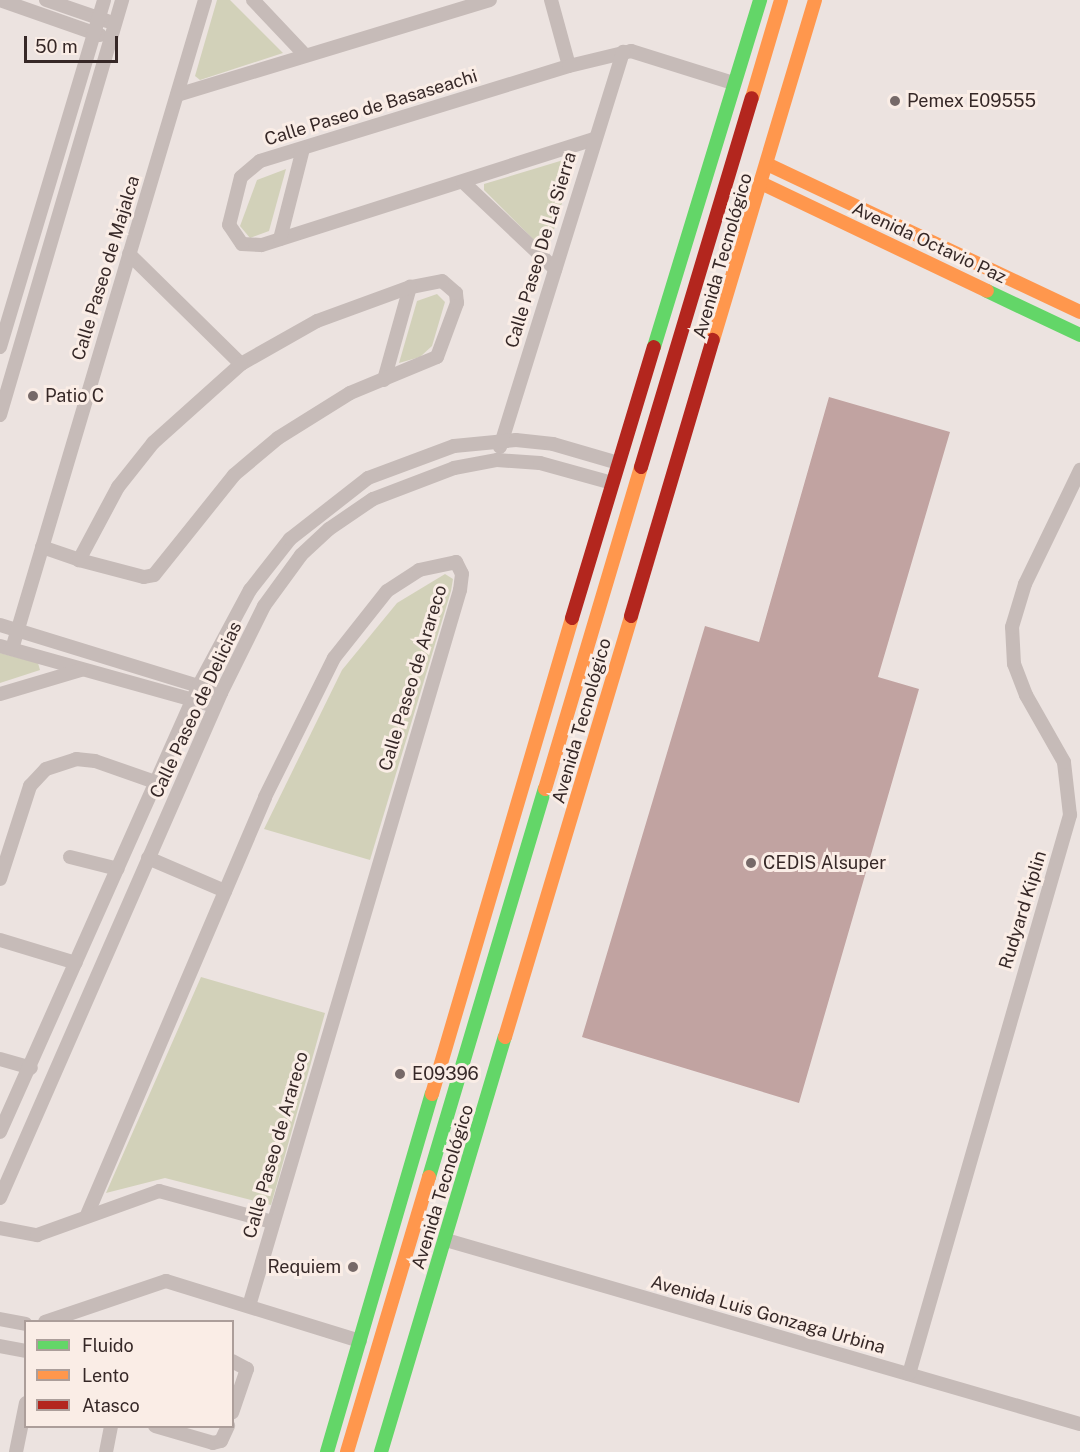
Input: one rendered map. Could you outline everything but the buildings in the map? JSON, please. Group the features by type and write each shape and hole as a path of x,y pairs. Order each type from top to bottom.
{"main road":[{"path":"327,1452 612,483 732,83 760,0"},
{"name":"Avenida Tecnológico","path":"347,1452 782,0"},
{"name":"Avenida Tecnológico","path":"381,1452 505,1047 816,0"},
{"name":"Avenida Octavio Paz","path":"768,165 1080,312"},
{"name":"Avenida Octavio Paz","path":"763,184 1080,335"},
{"path":"470,1037 505,1047"}],"street":[{"path":"0,0 110,38"},
{"path":"46,0 115,24"},
{"path":"0,346 104,0"},
{"path":"0,415 122,0"},
{"name":"Calle Paseo de Majalca","path":"6,648 18,631 205,0"},
{"path":"253,0 305,55"},
{"path":"177,94 490,0"},
{"path":"551,0 569,66"},
{"name":"Calle Paseo de Basaseachi","path":"594,139 463,182 249,247 236,239 229,225 236,190 251,166 569,66 623,52 640,52 732,83"},
{"name":"Calle Paseo De La Sierra","path":"497,460 594,139 623,52"},
{"path":"280,239 303,149"},
{"path":"463,182 555,268"},
{"path":"129,254 241,364"},
{"path":"26,263 44,267"},
{"path":"42,547 79,560 144,577 154,575 234,475 316,412 440,353 457,303 456,293 442,281 410,287 317,321 241,364 153,443 118,487 79,560"},
{"path":"384,380 410,287"},
{"name":"Calle Paseo de Delicias","path":"0,1132 31,1068 199,686 250,590 290,539 320,511 368,478 409,459 454,446 502,440 553,444 618,463"},
{"name":"Calle Paseo de Delicias","path":"0,1198 215,706 283,577 328,529 397,487 454,468 497,460 540,463 612,483"},
{"name":"Rudyard Kiplin","path":"909,1374 1070,815 1064,762 1014,664 1012,627 1024,584 1080,470"},
{"name":"Calle Paseo de Arareco","path":"87,1215 225,891 334,658 360,620 387,591 419,570 448,561 459,564 460,590 249,1306"},
{"path":"0,625 221,693"},
{"path":"6,648 215,706"},
{"path":"0,694 81,670"},
{"path":"0,879 30,786 46,769 76,759 95,761 156,782"},
{"path":"70,857 118,869"},
{"path":"148,858 225,891"},
{"path":"0,940 76,963"},
{"path":"0,1059 31,1068"},
{"path":"0,1228 37,1235 87,1215 159,1191 272,1222"},
{"name":"Avenida Luis Gonzaga Urbina","path":"446,1240 1080,1424"},
{"path":"51,1320 166,1281 360,1341"},
{"path":"0,1319 24,1324"},
{"path":"0,1346 24,1351"},
{"path":"234,1362 247,1369 234,1407"},
{"path":"16,1452 24,1413"},
{"path":"106,1452 111,1428"},
{"path":"162,1428 217,1443 227,1428"}],"green space":[{"path":"217,0 230,0 283,53 200,80 195,76"},
{"path":"570,158 574,163 549,246 543,249 484,190 484,184"},
{"path":"286,169 269,231 250,238 240,226 257,180"},
{"path":"437,294 445,302 432,346 420,357 399,363 417,301"},
{"path":"445,574 453,579 451,591 370,860 264,829 342,670 397,603"},
{"path":"0,653 38,663 40,670 0,683"},
{"path":"201,977 325,1013 271,1205 165,1178 106,1193"}],"traffic: fast":[{"path":"654,347 760,0"},
{"path":"987,291 1080,335"},
{"path":"429,1177 545,789"},
{"path":"381,1452 505,1037"},
{"path":"327,1452 432,1094"}],"traffic: slow":[{"path":"752,98 781,0"},
{"path":"713,340 815,0"},
{"path":"769,165 1080,312"},
{"path":"763,184 987,291"},
{"path":"545,789 641,467"},
{"path":"505,1037 631,616"},
{"path":"432,1094 572,618"},
{"path":"347,1452 429,1177"}],"traffic: jam":[{"path":"641,467 752,98"},
{"path":"631,616 713,340"},
{"path":"572,618 654,347"}],"place":[{"name":"Pemex E09555","path":"895,101"},
{"name":"Patio C","path":"33,396"},
{"name":"CEDIS Alsuper","path":"751,863"},
{"name":"E09396","path":"400,1074"},
{"name":"Requiem","path":"353,1267"}]}
